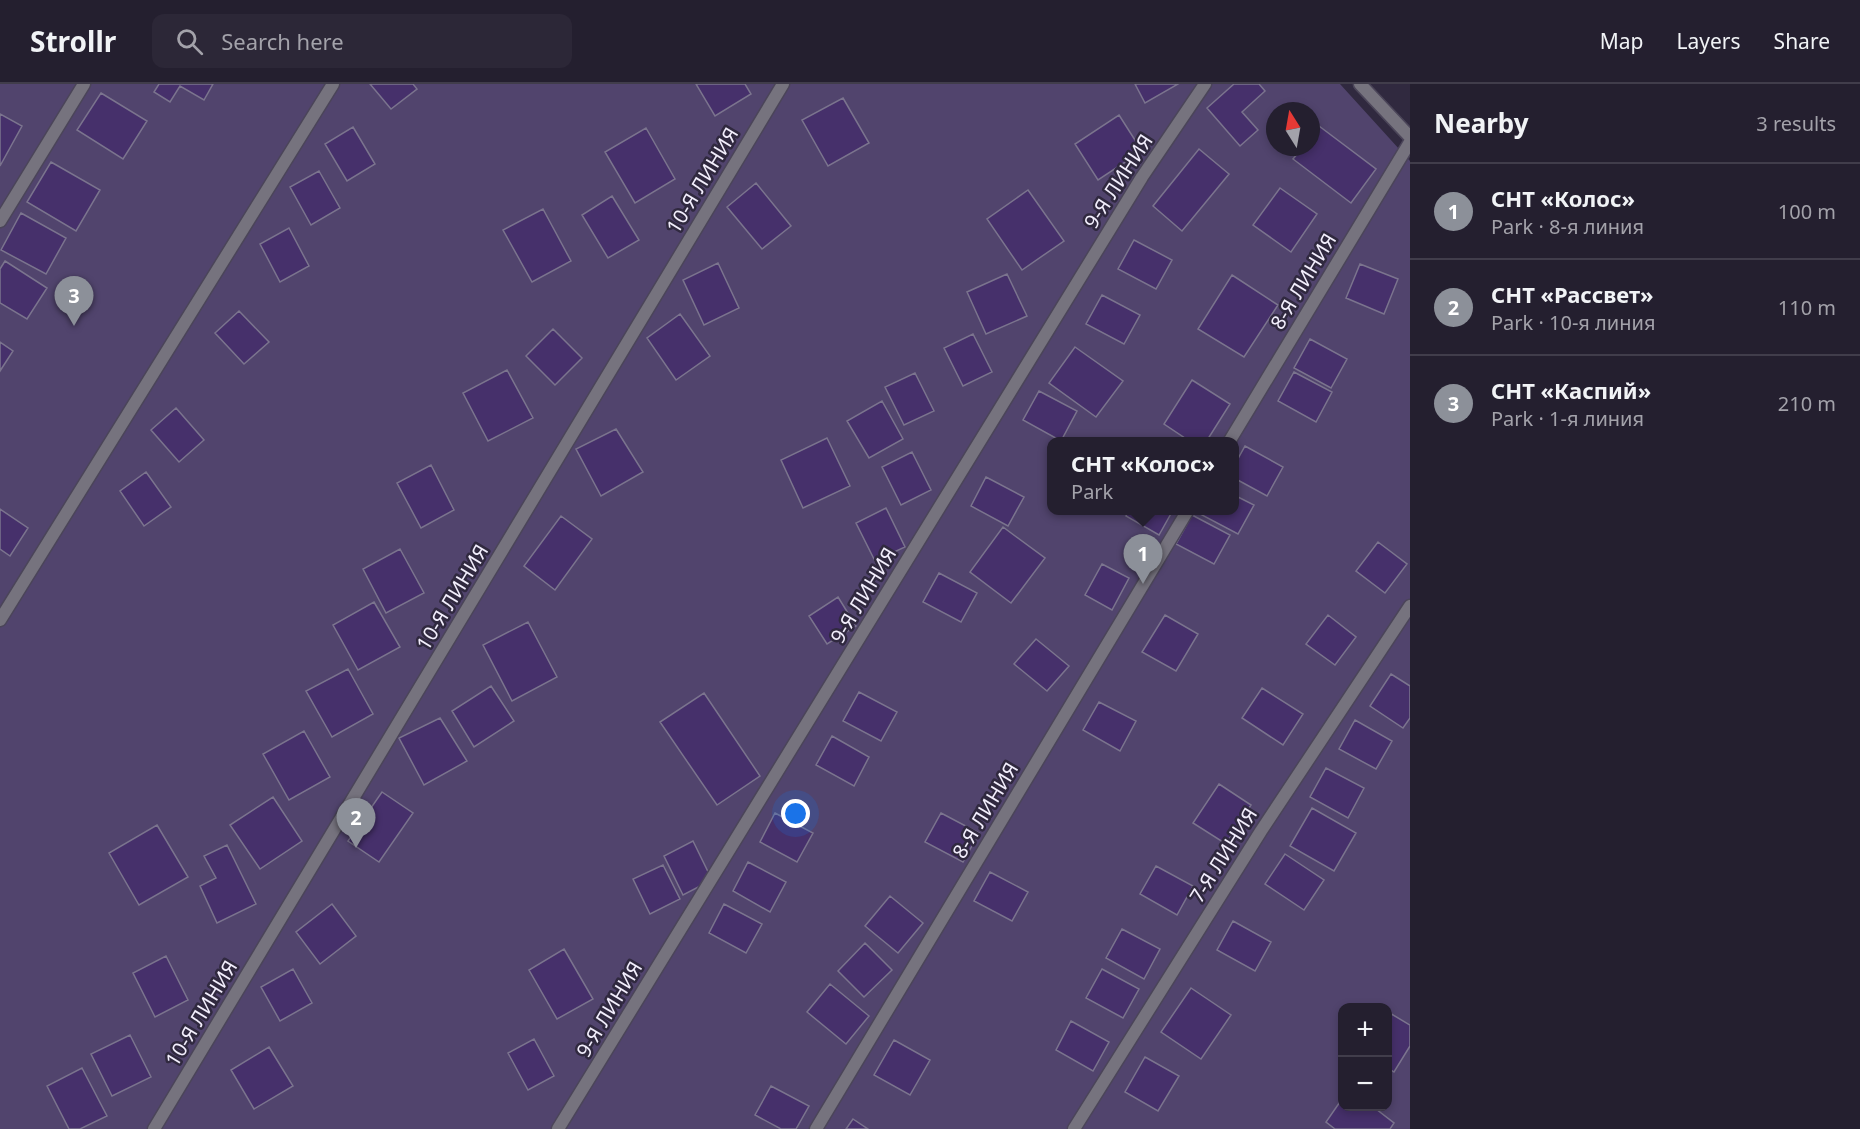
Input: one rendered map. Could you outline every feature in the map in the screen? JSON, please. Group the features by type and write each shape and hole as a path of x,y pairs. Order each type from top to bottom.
{"street":[{"path":"0,221 84,84"},
{"path":"0,620 333,84"},
{"name":"10-Я ЛИНИЯ","path":"154,1129 783,84"},
{"name":"9-Я ЛИНИЯ","path":"558,1129 1142,177 1205,84"},
{"path":"1360,84 1410,139"},
{"name":"8-Я ЛИНИЯ","path":"1231,437 1410,139"},
{"name":"8-Я ЛИНИЯ","path":"816,1129 1185,515"},
{"name":"7-Я ЛИНИЯ","path":"1074,1129 1261,831 1410,606"}],"shaded area":[{"path":"0,84 1340,84 1410,161 1410,1129 0,1129"}],"building":[{"path":"159,84 213,84 204,100 180,86 170,102 154,92"},
{"path":"370,84 413,84 417,89 391,109"},
{"path":"696,84 745,84 751,94 715,116"},
{"path":"1135,84 1178,84 1145,103"},
{"path":"1234,84 1259,84 1265,91 1242,112 1258,130 1240,146 1207,108"},
{"path":"101,93 147,121 123,159 77,130"},
{"path":"843,98 869,143 828,166 802,120"},
{"path":"0,114 22,126 0,166"},
{"path":"1119,115 1142,151 1098,180 1075,144"},
{"path":"353,127 375,164 347,181 325,144"},
{"path":"1320,127 1376,169 1351,203 1293,159 1296,156 1320,156"},
{"path":"646,128 675,179 635,203 605,152"},
{"path":"1199,149 1229,174 1182,231 1153,206"},
{"path":"51,162 100,190 76,231 27,202"},
{"path":"319,171 340,208 311,225 290,187"},
{"path":"756,183 791,226 762,249 727,207"},
{"path":"1280,188 1317,214 1291,252 1253,225"},
{"path":"1028,190 1064,241 1022,270 987,219"},
{"path":"612,196 639,240 608,258 582,215"},
{"path":"543,209 571,261 532,282 503,230"},
{"path":"21,213 66,238 46,274 1,250"},
{"path":"289,228 309,266 280,282 260,244"},
{"path":"1134,240 1172,260 1156,289 1118,269"},
{"path":"5,261 47,288 27,319 0,303 0,269"},
{"path":"718,263 739,308 704,325 683,280"},
{"path":"1360,264 1398,279 1384,314 1346,298"},
{"path":"1007,274 1027,316 986,334 967,292"},
{"path":"1232,275 1278,305 1244,357 1198,329"},
{"path":"1102,295 1140,315 1124,344 1086,324"},
{"path":"239,311 269,342 244,364 215,333"},
{"path":"680,314 710,356 676,380 647,338"},
{"path":"553,329 582,358 555,385 526,356"},
{"path":"973,334 992,372 963,386 944,348"},
{"path":"1310,339 1347,359 1331,388 1294,368"},
{"path":"0,342 13,351 0,371"},
{"path":"1075,347 1123,381 1096,417 1049,383"},
{"path":"507,370 533,418 488,441 463,393"},
{"path":"1294,372 1332,392 1316,422 1278,401"},
{"path":"915,373 934,411 904,425 885,387"},
{"path":"1192,380 1230,404 1209,437 1184,437 1164,424"},
{"path":"1039,391 1077,411 1063,437 1054,437 1023,420"},
{"path":"882,401 903,439 869,458 847,421"},
{"path":"176,408 204,440 179,462 151,430"},
{"path":"616,429 643,472 601,496 576,449"},
{"path":"827,438 850,486 803,508 781,460"},
{"path":"1245,446 1283,467 1267,496 1239,481 1239,457"},
{"path":"912,452 931,490 901,505 882,467"},
{"path":"431,465 454,510 421,528 397,483"},
{"path":"146,472 171,507 144,526 120,491"},
{"path":"986,477 1024,497 1008,526 971,506"},
{"path":"1239,498 1254,505 1238,534 1202,515 1239,515"},
{"path":"886,508 905,547 875,561 856,523"},
{"path":"0,509 28,528 10,556 0,549"},
{"path":"1126,515 1170,515 1159,535"},
{"path":"1192,515 1230,535 1214,564 1176,544"},
{"path":"561,516 592,539 555,590 524,566"},
{"path":"1003,527 1045,558 1011,603 970,572"},
{"path":"1378,542 1407,564 1385,593 1356,571"},
{"path":"400,549 424,593 386,613 363,569"},
{"path":"1102,564 1129,578 1112,610 1085,595"},
{"path":"939,573 977,593 961,622 923,602"},
{"path":"838,597 856,626 827,644 809,616"},
{"path":"374,602 400,647 358,670 333,625"},
{"path":"1165,615 1198,634 1176,671 1142,652"},
{"path":"1328,615 1356,637 1335,665 1306,644"},
{"path":"528,622 557,677 512,701 483,645"},
{"path":"1036,639 1069,666 1047,691 1014,664"},
{"path":"348,669 373,714 332,737 306,691"},
{"path":"1391,674 1410,686 1410,718 1403,728 1370,706"},
{"path":"491,686 514,721 474,747 452,711"},
{"path":"1262,688 1303,714 1283,745 1242,718"},
{"path":"859,692 897,712 881,741 843,721"},
{"path":"704,693 760,776 717,805 660,722"},
{"path":"1099,702 1136,721 1120,751 1083,730"},
{"path":"440,718 467,761 424,785 399,738"},
{"path":"1355,720 1392,741 1376,769 1339,749"},
{"path":"304,731 330,777 289,800 263,754"},
{"path":"832,736 869,757 854,786 816,765"},
{"path":"1326,768 1364,788 1348,818 1310,797"},
{"path":"1219,784 1251,805 1226,844 1193,823"},
{"path":"382,792 413,813 379,862 348,841"},
{"path":"273,797 302,841 260,869 230,825"},
{"path":"1312,808 1356,833 1334,871 1290,846"},
{"path":"775,813 813,833 797,862 760,842"},
{"path":"941,813 979,833 963,862 925,842"},
{"path":"157,825 188,877 139,905 109,853"},
{"path":"693,841 712,880 683,895 664,856"},
{"path":"227,845 256,904 217,923 200,886 216,878 204,856"},
{"path":"1285,854 1324,880 1304,910 1265,884"},
{"path":"748,862 786,882 770,912 733,891"},
{"path":"663,865 680,899 650,914 633,879"},
{"path":"1156,866 1193,886 1177,915 1140,894"},
{"path":"990,872 1028,892 1012,921 974,901"},
{"path":"890,896 923,923 898,953 865,926"},
{"path":"332,904 356,936 320,964 296,932"},
{"path":"724,904 762,924 746,953 709,933"},
{"path":"1233,921 1271,942 1255,971 1217,950"},
{"path":"1122,929 1160,949 1144,979 1106,958"},
{"path":"865,943 892,970 864,997 838,971"},
{"path":"564,949 593,999 557,1019 529,970"},
{"path":"166,956 188,1000 155,1017 133,973"},
{"path":"293,969 312,1003 280,1021 261,987"},
{"path":"1102,969 1139,989 1123,1018 1086,998"},
{"path":"830,984 869,1016 846,1044 807,1012"},
{"path":"1191,988 1231,1015 1201,1059 1161,1032"},
{"path":"1392,1014 1410,1025 1410,1046 1394,1072 1392,1071"},
{"path":"1071,1021 1109,1042 1093,1071 1056,1050"},
{"path":"130,1035 151,1077 112,1096 91,1054"},
{"path":"534,1039 554,1076 528,1090 508,1053"},
{"path":"894,1040 930,1060 910,1095 874,1075"},
{"path":"269,1047 293,1086 254,1109 231,1070"},
{"path":"1145,1057 1179,1076 1158,1111 1125,1092"},
{"path":"82,1068 107,1116 80,1129 69,1129 47,1086"},
{"path":"771,1086 809,1106 796,1129 781,1129 755,1115"},
{"path":"1338,1105 1338,1111 1378,1111 1394,1123 1390,1129 1335,1129 1326,1122"},
{"path":"853,1119 868,1129 846,1129"}],"place":[{"name":"СНТ «Каспий»","path":"74,326"},
{"name":"СНТ «Колос»","path":"1143,584"},
{"name":"СНТ «Рассвет»","path":"356,848"}]}
